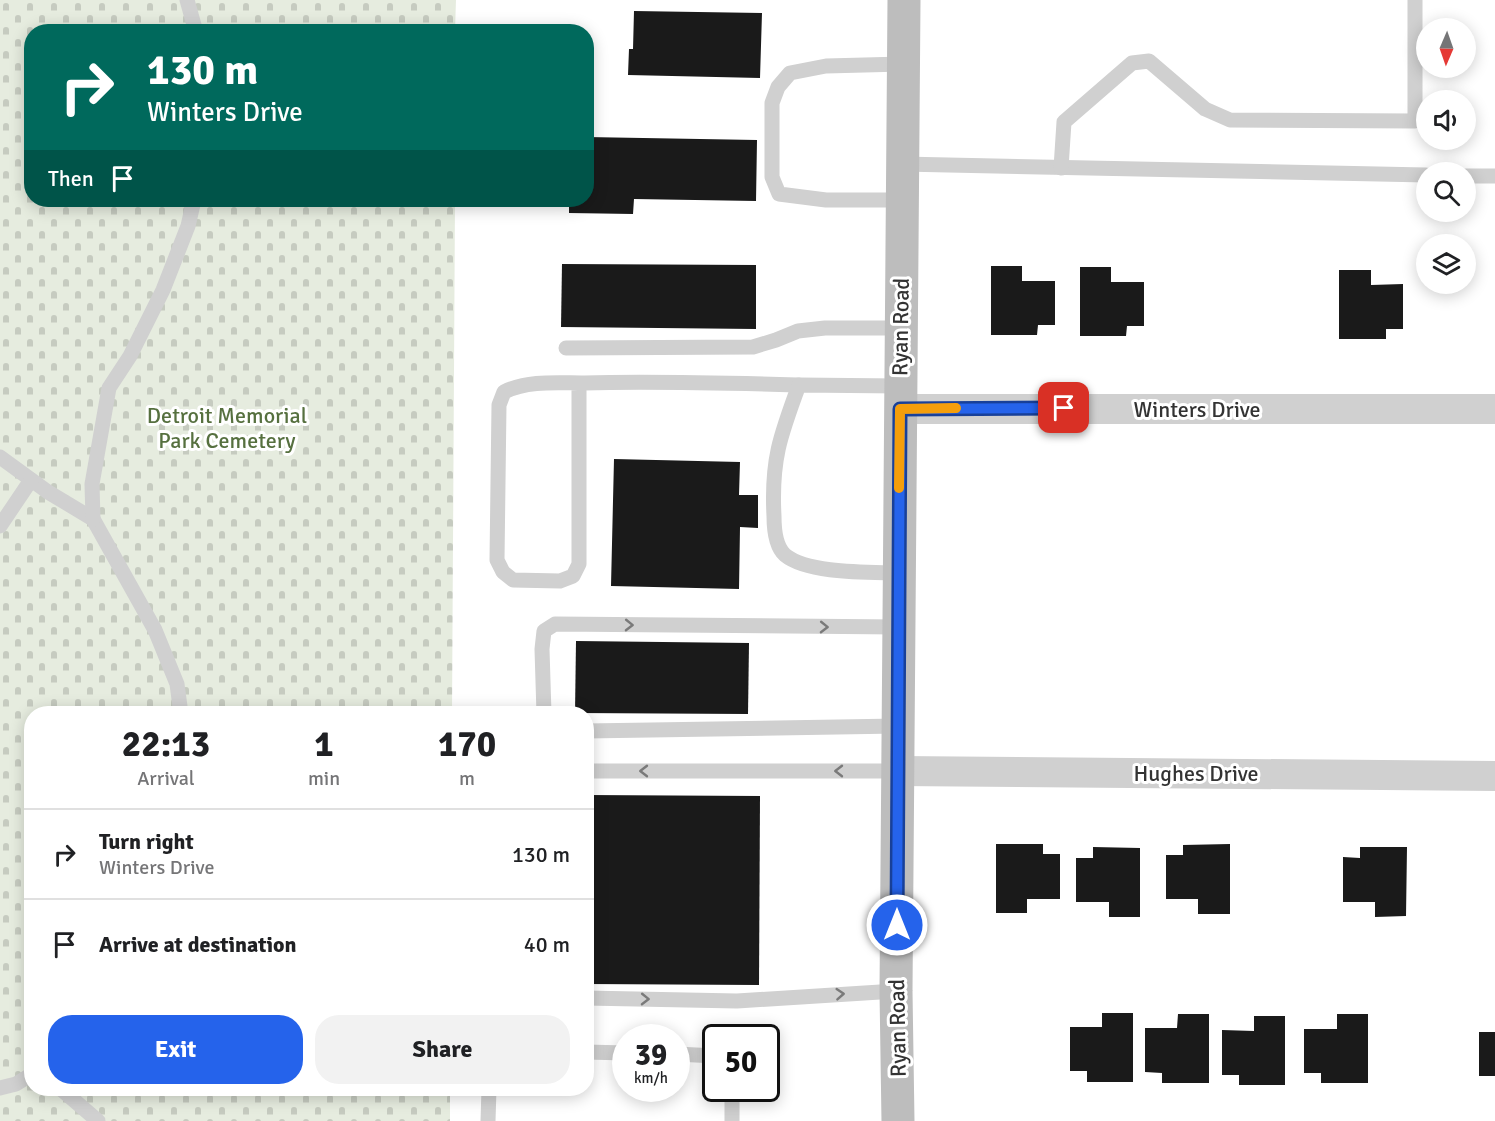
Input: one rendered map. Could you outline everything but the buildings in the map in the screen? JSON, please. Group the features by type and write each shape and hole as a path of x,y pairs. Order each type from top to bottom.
{"main road":[{"name":"Ryan Road","path":"898,1121 896,991 898,573 904,0"}],"street":[{"name":"Winters Drive","path":"900,397 1495,409"},
{"name":"Hughes Drive","path":"898,771 1495,776"}],"lane":[{"path":"187,0 194,24"},
{"path":"1061,168 1064,122 1132,63 1149,61 1204,109 1230,120 1415,121 1415,0"},
{"path":"902,200 826,200 779,194 771,177 772,104 778,87 790,73 826,66 903,64"},
{"path":"902,164 1416,175"},
{"path":"1476,176 1495,176"},
{"path":"93,519 93,484 109,388 130,356 163,290 188,226 192,207"},
{"path":"566,348 753,347 798,331 825,328 900,328"},
{"path":"579,383 579,564 573,576 560,581 513,580 503,572 497,560 499,405 504,392 518,384 651,381 799,385 900,397"},
{"path":"799,385 780,435 772,486 775,534 784,554 802,563 825,569 898,573"},
{"path":"0,457 31,480 93,519 155,630 177,684 180,706"},
{"path":"0,526 31,480"},
{"path":"544,706 542,649 544,631 555,624 898,627"},
{"path":"594,731 898,726"},
{"path":"594,771 898,771"},
{"path":"594,998 737,1000 896,991"},
{"path":"594,1052 612,1053"},
{"path":"0,1088 16,1084 24,1079"},
{"path":"69,1096 98,1121"},
{"path":"488,1121 489,1096"},
{"path":"732,1102 732,1121"}],"green space":[{"name":"Detroit Memorial Park Cemetery","path":"0,0 456,0 455,24 24,24 24,207 455,207 452,706 24,706 24,1096 450,1096 450,1121 0,1121"}],"slow traffic":[{"path":"899,488 900,409 956,408"}],"route":[{"path":"897,925 900,409 1064,408"}]}
